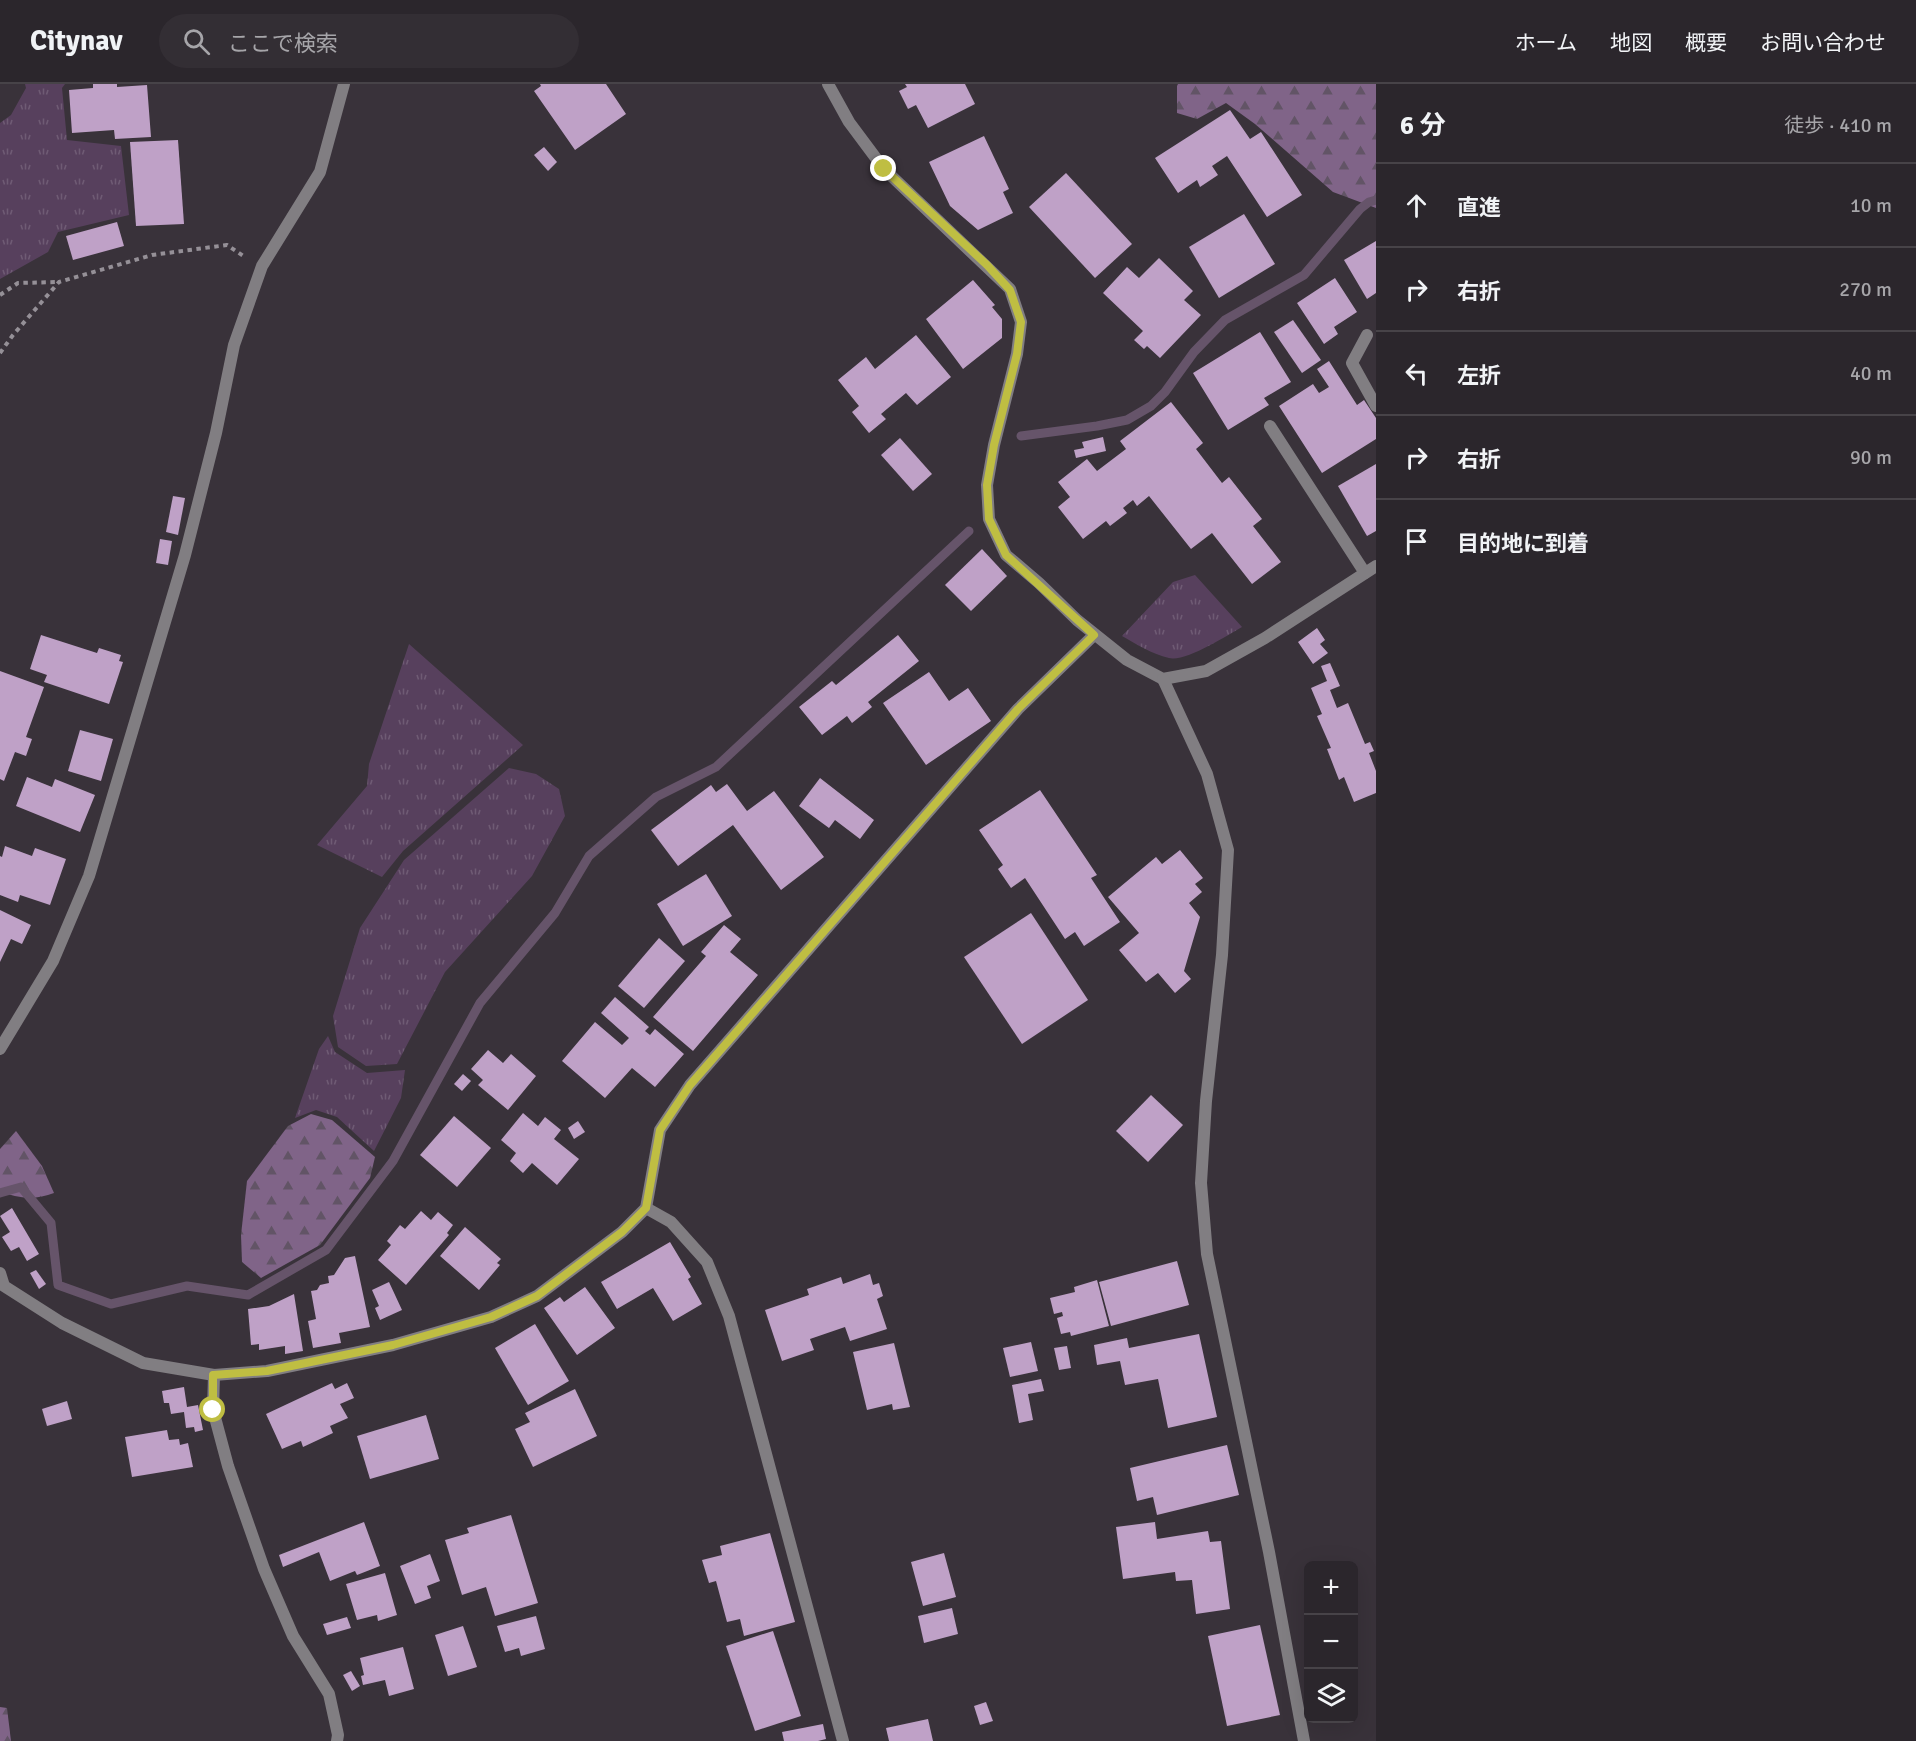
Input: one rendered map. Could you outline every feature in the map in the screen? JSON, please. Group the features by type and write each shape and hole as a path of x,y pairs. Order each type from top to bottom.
{"street":[{"path":"0,1049 53,961 89,876 185,555 216,433 234,345 262,266 320,171 344,84"},
{"path":"828,84 849,122 884,169 987,265 1010,290 1021,322 1017,354 994,445 987,485 989,519 1006,555 1094,635 1127,660 1163,679 1207,774 1228,850 1222,955 1205,1113 1201,1183 1206,1242 1219,1316 1269,1552 1304,1741"},
{"path":"1367,335 1352,363 1376,406"},
{"path":"1163,679 1206,671 1265,638 1370,569 1270,426"},
{"path":"0,1273 4,1286 62,1323 143,1364 213,1375 267,1371 393,1345 491,1317 537,1296 622,1232 646,1208 660,1130 690,1085 1018,709 1094,635"},
{"path":"646,1208 671,1222 706,1262 729,1316 843,1741"},
{"path":"213,1375 213,1410 228,1466 264,1569 293,1636 329,1694 338,1735 337,1741"}],"path":[{"path":"0,295 18,283 59,282 152,255 227,245 262,266"},
{"path":"0,353 59,282"}],"green space":[{"path":"25,84 65,84 62,88 67,140 121,146 129,215 58,232 48,252 0,279 0,123 11,115 26,88"},
{"path":"1178,84 1376,84 1376,208 1333,192 1255,124 1226,103 1197,119 1177,113"},
{"path":"1195,575 1242,627 1206,647 1176,658 1156,654 1122,636 1173,582"},
{"path":"409,644 523,745 403,851 382,877 317,845 367,786 369,764"},
{"path":"509,768 536,774 559,789 565,816 532,876 445,972 397,1064 366,1066 338,1047 333,1016 360,928 404,860"},
{"path":"328,1036 335,1052 367,1073 405,1070 401,1098 374,1151 337,1117 316,1110 295,1118 319,1049"},
{"path":"311,1114 332,1120 375,1157 370,1178 320,1245 261,1278 242,1262 241,1235 247,1181 288,1126"},
{"path":"16,1131 42,1166 54,1193 27,1198 0,1191 0,1149"},
{"path":"0,1707 7,1708 11,1741 0,1741"}],"building":[{"path":"93,84 117,84 117,87 147,85 151,137 115,139 114,130 72,133 69,90 93,88"},
{"path":"540,84 606,84 626,114 575,150 534,91 541,86"},
{"path":"905,84 965,84 975,104 928,128 916,105 908,109 899,91 907,87"},
{"path":"1230,110 1250,139 1261,132 1302,195 1267,217 1227,156 1212,166 1218,175 1200,187 1197,180 1178,193 1155,158"},
{"path":"984,136 1009,189 1003,192 1013,213 978,230 950,206 929,162"},
{"path":"178,140 184,224 136,226 130,142"},
{"path":"544,147 557,162 548,171 534,155"},
{"path":"1066,173 1132,244 1095,278 1029,207"},
{"path":"1244,214 1275,264 1219,298 1189,247"},
{"path":"117,222 124,246 73,260 66,236"},
{"path":"1376,241 1376,293 1367,299 1344,260"},
{"path":"1159,258 1193,291 1184,300 1201,315 1160,358 1147,346 1144,349 1134,340 1143,331 1103,293 1127,267 1139,278"},
{"path":"1335,278 1357,312 1334,327 1338,334 1324,344 1297,303"},
{"path":"973,280 995,305 992,307 1002,319 1002,338 963,369 926,319"},
{"path":"1293,320 1321,360 1302,373 1274,332"},
{"path":"1260,332 1291,382 1264,398 1269,405 1228,430 1193,373"},
{"path":"916,335 951,377 917,405 906,393 881,414 886,419 869,433 852,412 859,406 838,380 866,357 875,369"},
{"path":"1329,361 1357,405 1364,400 1376,418 1376,439 1322,473 1279,406 1313,384 1319,393 1329,387 1317,369"},
{"path":"1171,402 1203,443 1196,449 1222,483 1229,477 1262,519 1253,526 1281,562 1252,584 1212,533 1191,549 1149,496 1137,506 1133,500 1123,508 1127,513 1110,526 1106,521 1083,539 1058,507 1070,497 1058,482 1087,459 1097,471 1126,449 1120,441"},
{"path":"1103,437 1106,451 1076,458 1074,450 1084,448 1082,442"},
{"path":"900,438 932,474 913,491 881,455"},
{"path":"1376,464 1376,531 1367,536 1338,486"},
{"path":"173,496 185,498 178,535 166,532"},
{"path":"160,539 172,541 168,565 156,563"},
{"path":"982,549 1007,576 971,611 945,585"},
{"path":"1317,628 1325,640 1320,644 1328,653 1313,664 1298,642"},
{"path":"41,635 97,653 99,648 121,655 119,661 123,662 109,704 44,682 47,675 30,669"},
{"path":"898,635 919,661 868,702 872,707 852,723 847,716 822,735 799,707 832,681 836,685"},
{"path":"1330,663 1340,686 1330,690 1337,708 1348,703 1365,744 1370,742 1374,751 1369,753 1376,771 1376,793 1354,802 1344,777 1339,780 1327,749 1331,748 1317,716 1322,714 1311,688 1327,681 1321,666"},
{"path":"0,671 44,687 26,737 32,739 26,756 15,752 4,781 0,779"},
{"path":"929,672 949,701 968,688 991,721 926,765 883,703"},
{"path":"80,730 113,739 101,781 68,771"},
{"path":"27,777 52,787 55,779 95,795 80,832 16,806"},
{"path":"820,778 874,820 860,839 835,820 829,828 799,806"},
{"path":"727,784 747,811 774,791 824,857 781,890 733,825 678,866 651,830 711,785 716,792"},
{"path":"1040,790 1097,875 1091,878 1120,922 1084,946 1075,932 1065,939 1025,878 1011,888 998,869 1003,865 979,830"},
{"path":"5,846 32,856 35,848 66,859 50,905 20,895 18,902 0,895 0,856 2,857"},
{"path":"1180,850 1203,878 1195,884 1202,892 1189,903 1200,917 1184,971 1191,979 1175,993 1158,973 1146,982 1119,950 1139,933 1108,897 1156,857 1162,864"},
{"path":"706,874 732,916 683,946 657,904"},
{"path":"0,910 31,925 22,944 11,939 0,962"},
{"path":"1031,913 1088,1000 1022,1044 964,957"},
{"path":"724,925 741,939 730,952 758,975 693,1051 653,1017 706,956 701,952"},
{"path":"659,938 685,961 644,1008 618,986"},
{"path":"615,997 649,1027 645,1031 650,1035 655,1029 684,1054 655,1087 632,1068 605,1098 562,1061 595,1022 622,1045 629,1038 601,1013"},
{"path":"488,1050 503,1063 511,1054 536,1076 508,1110 478,1085 483,1080 471,1069"},
{"path":"463,1074 471,1081 462,1091 454,1084"},
{"path":"1151,1095 1183,1125 1148,1162 1116,1131"},
{"path":"523,1113 538,1126 545,1117 561,1130 554,1139 579,1159 557,1185 532,1163 523,1173 510,1161 516,1153 501,1140"},
{"path":"454,1116 491,1148 457,1187 420,1155"},
{"path":"578,1121 585,1132 574,1139 568,1128"},
{"path":"12,1208 39,1254 27,1261 19,1247 11,1251 2,1237 10,1232 0,1216"},
{"path":"421,1211 431,1220 438,1212 453,1225 447,1233 449,1235 406,1285 378,1260 391,1245 387,1241 400,1225 405,1229"},
{"path":"465,1227 501,1259 497,1263 500,1265 479,1290 440,1256"},
{"path":"670,1242 691,1277 688,1279 702,1304 673,1321 653,1288 617,1309 601,1282"},
{"path":"355,1256 370,1327 339,1333 341,1343 313,1348 308,1321 316,1319 311,1291 317,1290 320,1285 329,1283 328,1276 334,1275 345,1258"},
{"path":"1177,1261 1189,1305 1111,1326 1099,1282"},
{"path":"36,1270 46,1284 39,1289 30,1273"},
{"path":"870,1274 873,1285 879,1283 883,1296 877,1299 887,1329 850,1341 845,1327 810,1339 814,1350 782,1361 765,1310 809,1295 807,1289 841,1277 843,1284"},
{"path":"1097,1280 1109,1326 1071,1336 1070,1332 1061,1334 1057,1318 1063,1316 1062,1312 1054,1314 1050,1298 1075,1292 1074,1287"},
{"path":"389,1282 402,1310 380,1320 375,1308 379,1306 372,1290"},
{"path":"585,1287 615,1328 577,1355 544,1308 560,1297 564,1302"},
{"path":"294,1294 303,1351 285,1354 285,1346 259,1350 259,1344 251,1345 248,1309 269,1306"},
{"path":"535,1324 569,1381 528,1405 495,1348"},
{"path":"1199,1334 1217,1417 1168,1428 1158,1379 1125,1385 1120,1361 1097,1365 1094,1345 1127,1338 1129,1348"},
{"path":"1031,1342 1038,1371 1010,1377 1003,1348"},
{"path":"894,1343 910,1407 893,1410 892,1404 867,1410 853,1352"},
{"path":"1067,1346 1071,1368 1059,1370 1054,1348"},
{"path":"1041,1379 1044,1391 1028,1394 1033,1420 1019,1423 1012,1385"},
{"path":"332,1383 335,1389 347,1383 354,1398 340,1404 348,1418 330,1426 333,1433 303,1447 301,1441 282,1449 266,1414"},
{"path":"184,1387 187,1407 198,1405 203,1430 195,1432 194,1427 186,1428 184,1412 171,1414 169,1403 164,1403 162,1391"},
{"path":"575,1389 597,1436 533,1467 515,1429 530,1422 525,1413"},
{"path":"67,1401 72,1419 47,1426 42,1409"},
{"path":"426,1415 439,1459 370,1479 357,1436"},
{"path":"167,1430 169,1440 179,1439 180,1445 188,1443 193,1467 132,1477 125,1437"},
{"path":"1227,1445 1239,1495 1157,1515 1153,1497 1137,1501 1130,1468"},
{"path":"511,1515 538,1603 495,1616 486,1587 462,1595 445,1540 469,1533 467,1528"},
{"path":"364,1522 380,1566 357,1575 355,1571 330,1581 319,1552 283,1567 279,1555"},
{"path":"1155,1522 1157,1539 1208,1531 1210,1542 1221,1541 1230,1609 1196,1614 1192,1580 1176,1581 1175,1572 1123,1579 1116,1527"},
{"path":"770,1533 795,1622 744,1636 740,1619 727,1622 716,1581 709,1583 702,1560 722,1555 720,1546"},
{"path":"944,1553 956,1597 923,1606 911,1562"},
{"path":"430,1554 440,1581 427,1586 431,1598 415,1604 400,1566"},
{"path":"385,1573 397,1615 378,1621 377,1615 357,1620 346,1584"},
{"path":"952,1608 958,1634 924,1643 918,1616"},
{"path":"536,1616 545,1649 521,1656 519,1648 505,1652 497,1626"},
{"path":"347,1617 351,1628 327,1635 323,1624"},
{"path":"1260,1625 1280,1715 1227,1726 1208,1636"},
{"path":"463,1626 477,1667 448,1676 435,1635"},
{"path":"773,1631 801,1716 755,1731 726,1646"},
{"path":"403,1647 414,1689 389,1696 385,1680 363,1685 361,1676 364,1675 360,1658"},
{"path":"351,1671 360,1686 352,1691 343,1675"},
{"path":"986,1702 993,1721 980,1725 974,1706"},
{"path":"928,1719 933,1741 889,1741 886,1728"},
{"path":"823,1724 826,1739 784,1741 782,1732"}],"waterway":[{"path":"1021,436 1127,420 1151,406 1165,392 1194,352 1225,320 1304,275 1360,209 1376,200"},
{"path":"0,1193 21,1187 51,1223 58,1285 111,1304 187,1286 248,1295 326,1250 393,1161 480,1003 555,913 589,856 656,797 716,767 969,531"}],"route":[{"path":"213,1410 213,1375 267,1371 331,1358 393,1345 491,1317 537,1296 622,1232 646,1208 660,1130 690,1085 1018,709 1094,635 1006,555 989,519 987,485 994,445 1017,354 1021,322 1010,290 987,265 884,169"}]}
